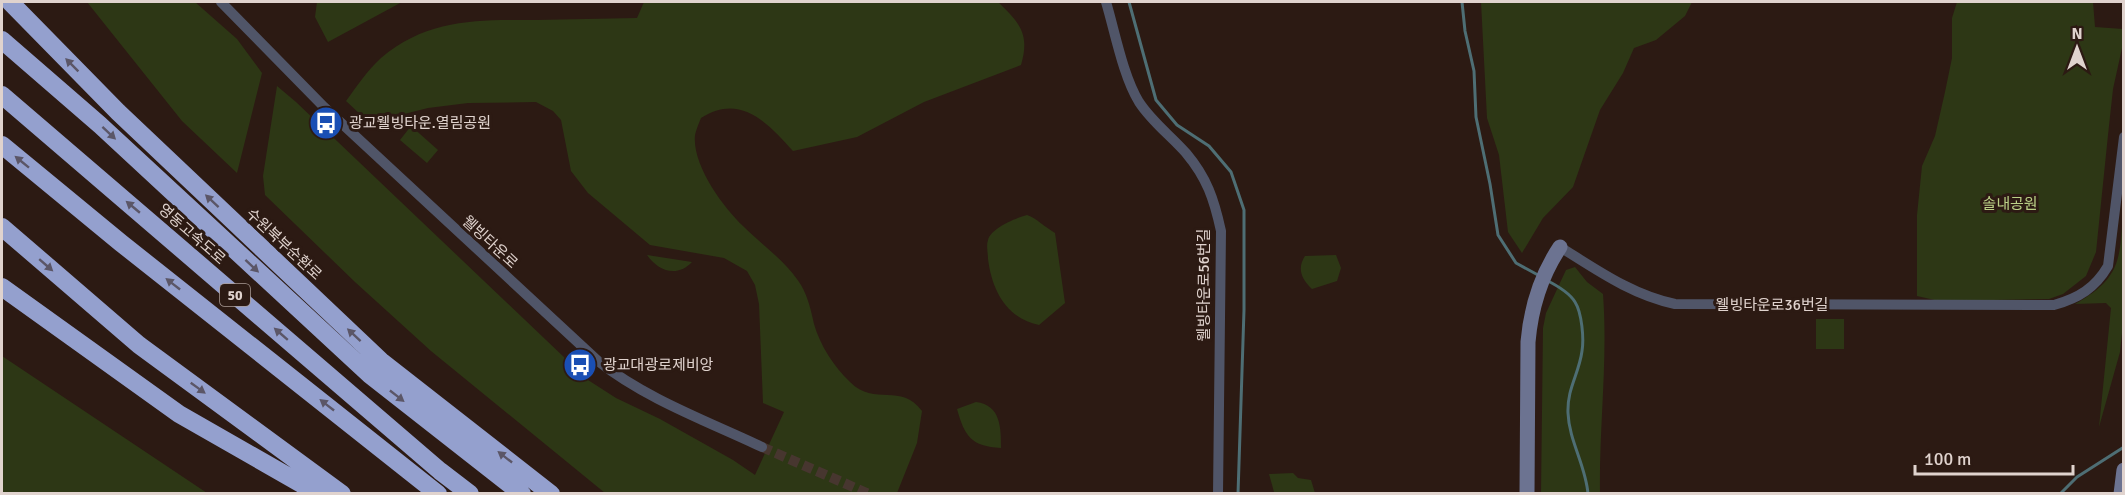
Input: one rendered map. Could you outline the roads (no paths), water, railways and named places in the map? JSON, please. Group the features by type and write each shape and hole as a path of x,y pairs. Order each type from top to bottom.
{"highway":[{"name":"수원북부순환로","path":"9,2 118,112 381,361 551,494"},
{"path":"2,40 108,133 370,375 522,494"},
{"name":"영동고속도로","path":"2,95 430,463 470,494"},
{"name":"50","path":"2,145 121,243 438,494"},
{"path":"2,227 140,345 342,494"},
{"path":"2,287 179,414 319,494"}],"street":[{"name":"웰빙타운로","path":"221,2 324,107 598,361 630,383 662,400 762,447"},
{"name":"웰빙타운로56번길","path":"1106,2 1129,80 1136,95 1152,120 1185,152 1204,177 1215,201 1221,231 1218,494"},
{"name":"웰빙타운로36번길","path":"1527,494 1530,319 1537,292 1549,263 1560,247 1619,284 1658,301 1675,304 2054,305 2085,293 2100,280 2108,266 2124,137"},
{"path":"2121,494 2124,470"}],"waterway":[{"path":"1129,2 1156,100 1177,125 1209,146 1231,172 1244,210 1244,310 1238,494"},
{"path":"1462,2 1465,31 1474,71 1476,117 1498,235 1516,263 1538,275"},
{"path":"1546,280 1572,298 1581,319 1582,351 1569,396 1568,413 1571,434 1584,473 1588,494"},
{"path":"2060,494 2077,477 2124,447"}],"tunnel":[{"path":"762,447 869,494"}],"place":[{"name":"광교웰빙타운.열림공원","path":"326,123"},
{"name":"광교대광로제비앙","path":"580,365"}],"park label":[{"name":"솔내공원","path":"2010,204"}]}
